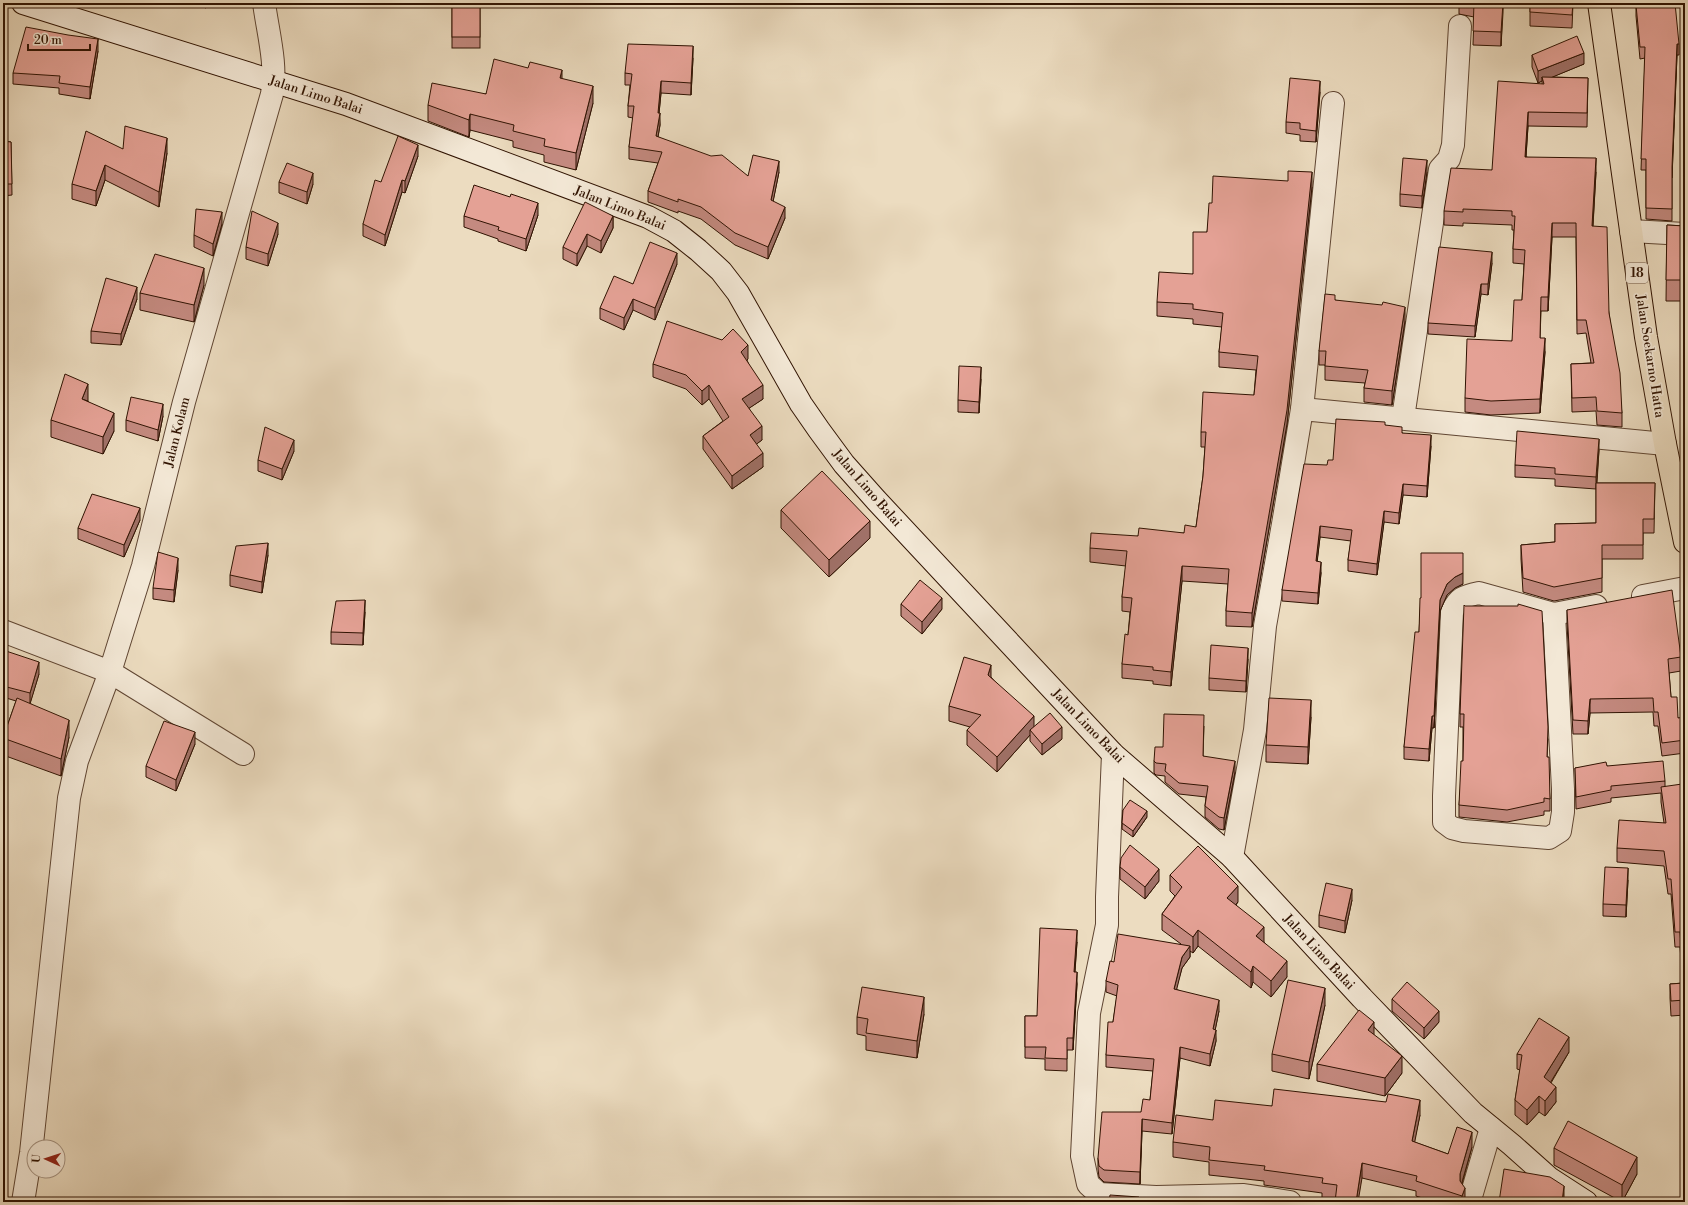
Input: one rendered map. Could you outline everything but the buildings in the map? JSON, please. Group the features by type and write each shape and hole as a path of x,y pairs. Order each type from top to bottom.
{"highway":[{"name":"Jalan Soekarno Hatta","path":"1599,3 1646,337 1665,444 1684,534"}],"street":[{"name":"Jalan Limo Balai","path":"23,3 274,80 346,104 648,217 674,231 721,271 738,293 801,404 844,464 1113,754 1232,857 1362,998 1473,1113 1549,1178 1586,1202"},
{"name":"Jalan Kolam","path":"23,1202 31,1153 69,798 77,761 110,672 143,566 184,402 268,109 274,80 264,3"},
{"path":"1403,418 1440,169 1449,159 1453,145 1460,26"},
{"path":"1232,857 1255,730 1265,626 1284,524 1302,409 1333,103"},
{"path":"1631,231 1685,234"},
{"path":"1302,409 1665,444"},
{"path":"1554,614 1563,789 1563,812 1560,831 1549,838 1464,831 1452,828 1444,822 1444,796 1452,612 1456,602 1467,596 1479,593 1554,614 1685,588"},
{"path":"3,631 110,672 243,754"},
{"path":"1113,754 1106,897 1107,925 1093,990 1089,1019 1082,1156 1088,1184 1098,1194 1156,1197 1244,1195 1290,1202"},
{"path":"1472,1193 1491,1128"}]}
